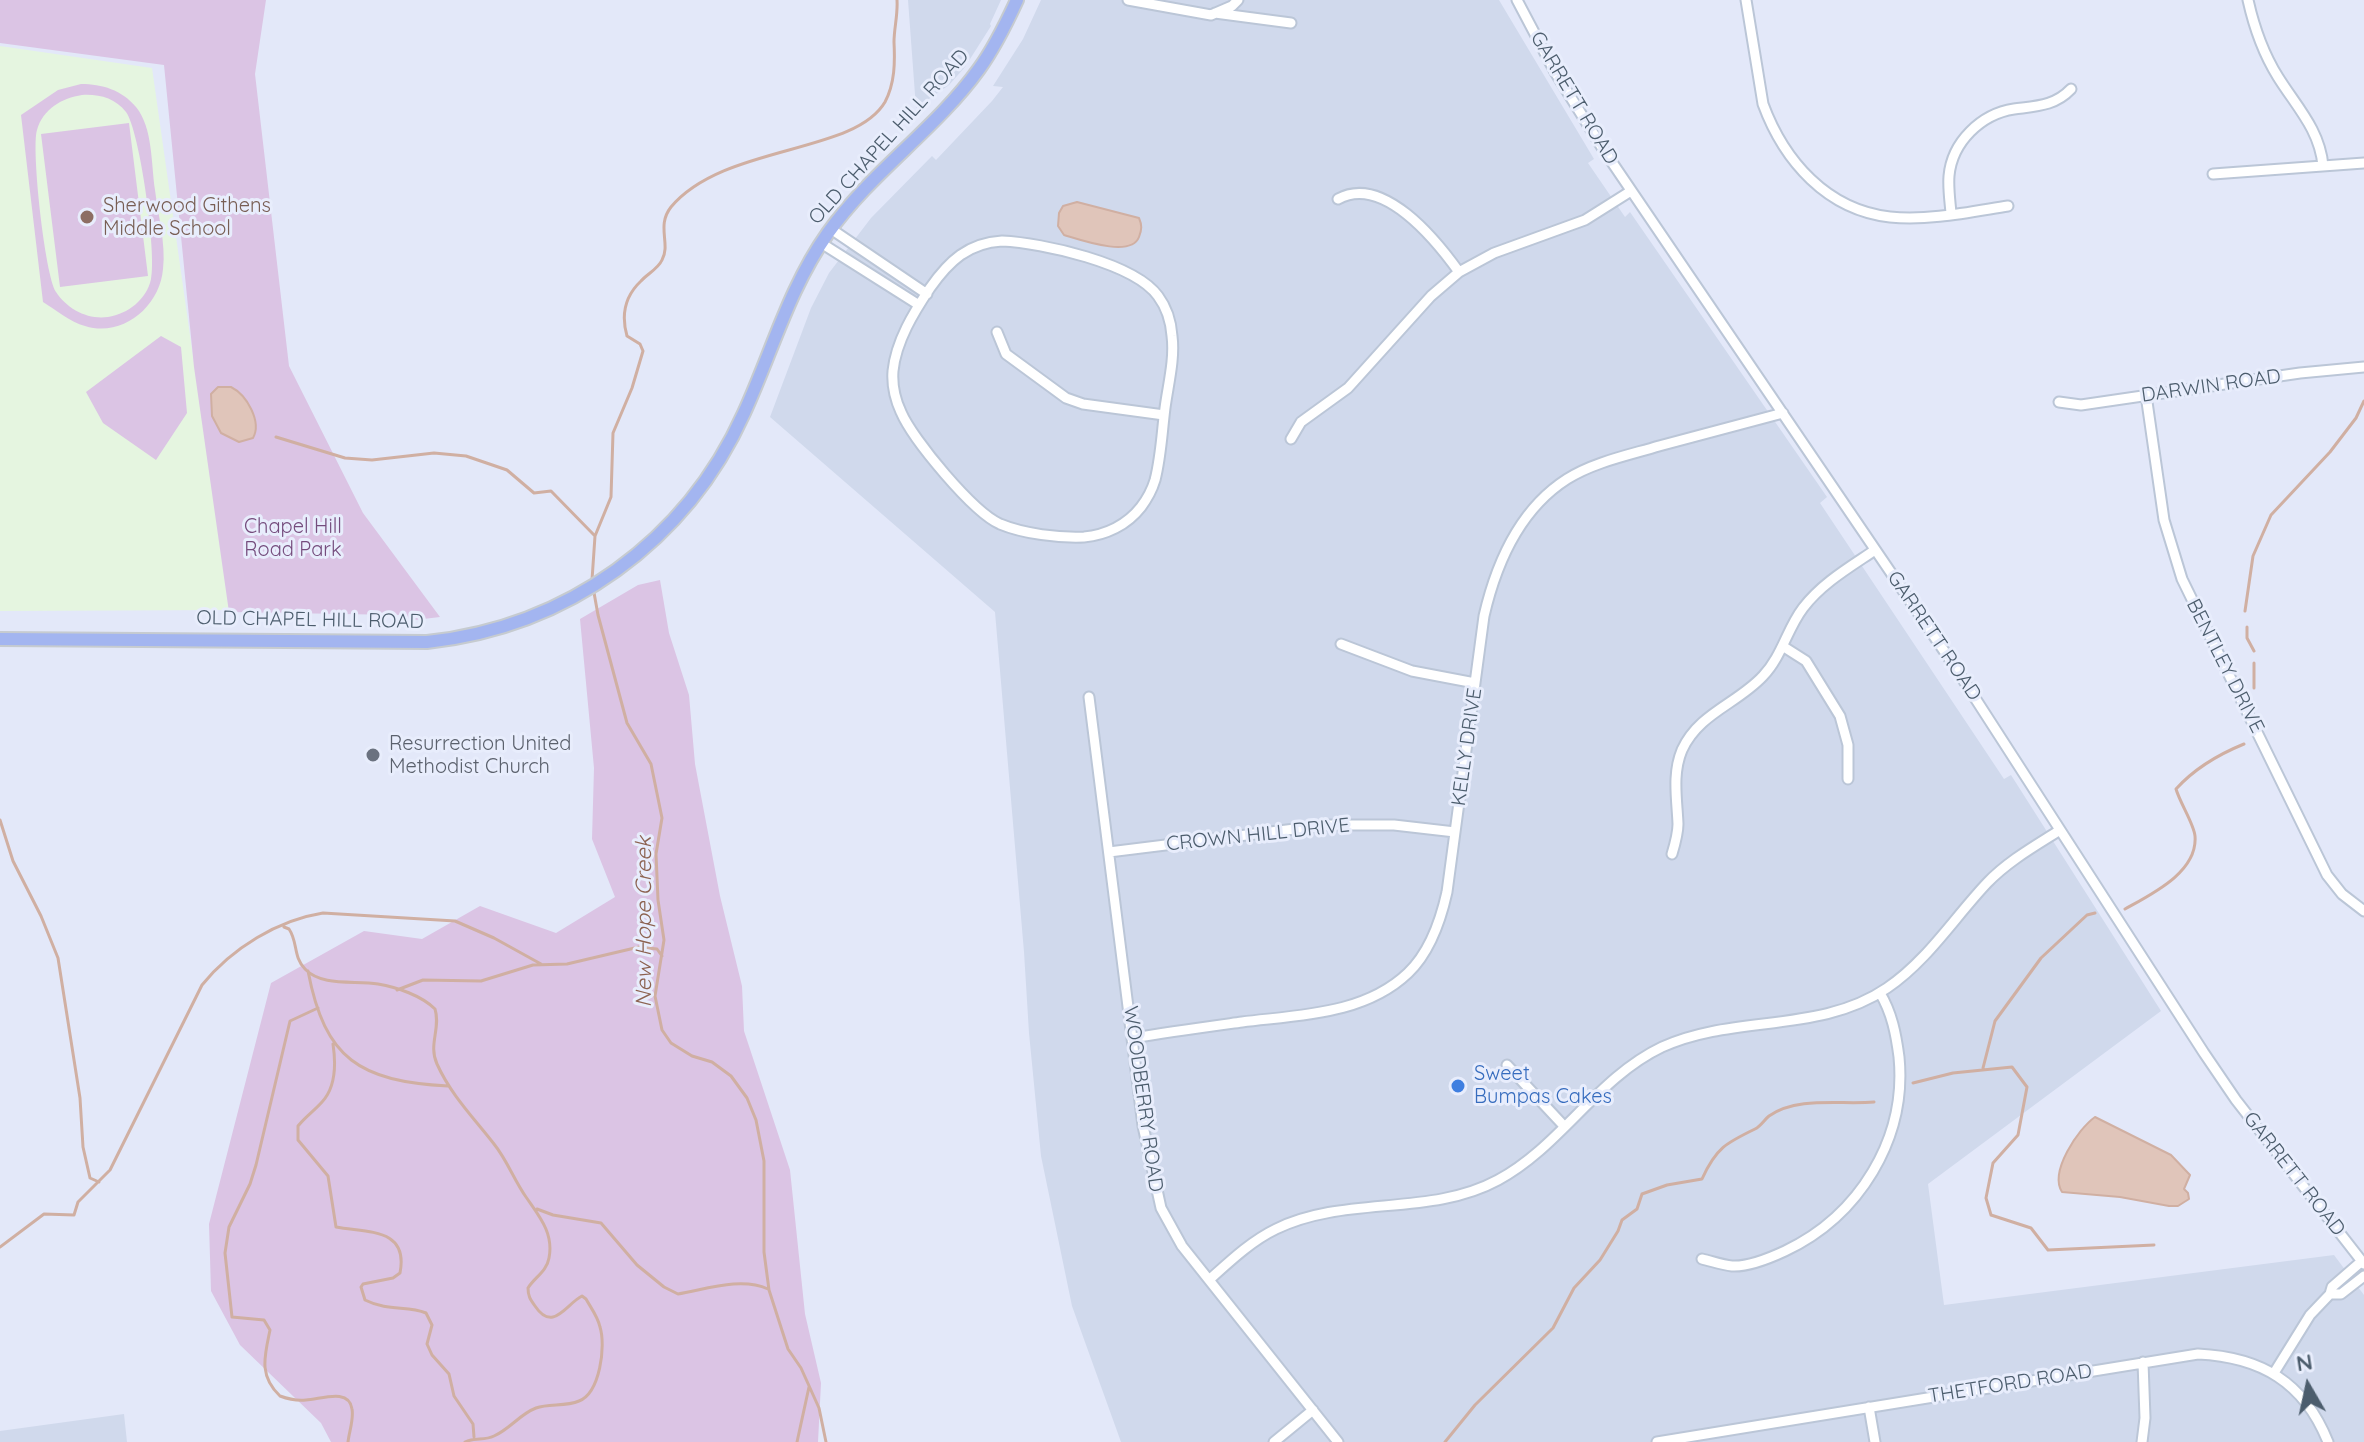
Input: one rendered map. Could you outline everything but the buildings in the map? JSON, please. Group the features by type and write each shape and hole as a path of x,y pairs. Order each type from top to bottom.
{"main road":[{"name":"OLD CHAPEL HILL ROAD","path":"0,639 416,643 486,632 557,607 624,566 677,517 728,448 801,274 821,243 978,70 1002,32 1017,0"}],"street":[{"path":"1128,0 1198,13 1291,23"},
{"path":"1215,13 1238,0"},
{"name":"GARRETT ROAD","path":"1517,0 1555,72 1631,191 1875,550 2228,1088 2363,1262"},
{"path":"1746,0 1763,104 1776,135 1803,173 1822,190 1867,212 1911,217 2008,206"},
{"path":"2248,0 2264,51 2313,129 2320,145 2323,166"},
{"path":"1951,213 1949,171 1963,140 1977,124 1994,114 2054,103 2071,89"},
{"path":"2213,174 2364,163"},
{"path":"1291,439 1301,422 1348,388 1431,296 1459,272 1494,253 1585,220 1631,191"},
{"path":"1338,199 1349,194 1367,194 1399,209 1429,232 1459,272"},
{"path":"831,229 927,294"},
{"path":"992,241 1024,243 1128,271 1153,289 1169,317 1173,349 1154,483 1142,506 1123,524 1098,535 1083,537 1014,528 1000,524 972,504 916,436 901,412 894,384 895,360 927,294 955,258 973,246 992,241"},
{"path":"821,243 919,305"},
{"path":"870,274 878,261"},
{"path":"997,332 1006,354 1066,398 1083,404 1164,415"},
{"name":"DARWIN ROAD","path":"2059,402 2081,405 2364,367"},
{"name":"BENTLEY DRIVE","path":"2146,395 2164,520 2182,579 2327,875 2342,894 2364,911"},
{"name":"KELLY DRIVE","path":"1133,1038 1321,1012 1362,1002 1398,982 1412,970 1442,914 1484,616 1501,560 1525,522 1556,487 1580,472 1623,456 1783,413"},
{"path":"1672,854 1678,827 1676,777 1683,748 1695,729 1711,713 1756,683 1784,647 1804,607 1834,578 1875,550"},
{"path":"1341,644 1412,671 1475,683"},
{"path":"1784,647 1806,661 1840,716 1848,745 1848,779"},
{"name":"WOODBERRY ROAD","path":"1089,697 1143,1126 1155,1191 1173,1233 1338,1442"},
{"name":"CROWN HILL DRIVE","path":"1109,852 1327,825 1394,825 1455,832"},
{"path":"1209,1280 1261,1237 1298,1220 1434,1200 1485,1186 1524,1163 1627,1068 1674,1042 1717,1030 1830,1014 1880,993 1918,962 1998,872 2060,830"},
{"path":"1702,1259 1733,1266 1779,1254 1824,1228 1863,1188 1886,1147 1899,1095 1900,1067 1895,1030 1880,993"},
{"path":"1507,1065 1564,1126"},
{"path":"2274,1373 2310,1315 2330,1294 2332,1287 2363,1262"},
{"path":"2330,1294 2341,1294 2364,1276"},
{"name":"THETFORD ROAD","path":"1657,1442 2198,1354 2238,1359 2274,1373 2307,1404 2328,1442"},
{"path":"2142,1442 2145,1418 2143,1362"},
{"path":"1869,1407 1875,1442"},
{"path":"1274,1442 1313,1410"}],"shaded area":[{"path":"908,0 1001,0 991,26 965,67 949,85 916,108"},
{"path":"1041,0 1499,0 1594,159 1588,163 1625,217 1630,212 1827,497 1820,503 2004,779 2011,775 2161,1011 1928,1184 1944,1305 2334,1255 2364,1295 2364,1442 1121,1442 1072,1306 1041,1156 995,612 770,417 811,308 829,273 871,218 932,156 936,160 1003,87 993,86 1023,39"},
{"name":"Sherwood Githens Middle School","path":"0,46 152,68 229,610 0,611"},
{"path":"1077,202 1139,218 1139,237 1134,243 1116,247 1064,235 1058,226 1059,213 1063,206"},
{"path":"218,387 231,387 247,402 256,424 253,438 239,442 221,433 212,416 211,394"},
{"path":"2095,1117 2171,1155 2190,1175 2184,1189 2189,1199 2178,1206 2169,1206 2120,1197 2062,1192 2059,1174 2062,1163 2081,1131"},
{"path":"124,1414 127,1442 0,1442 0,1431"}],"green space":[{"name":"Chapel Hill Road Park","path":"0,0 266,0 255,74 289,366 363,513 440,617 398,622 399,615 229,612 194,367 164,65 0,43"},
{"path":"89,84 118,92 136,107 146,125 163,240 163,269 155,295 147,306 126,323 113,327 99,329 79,324 43,302 21,115 58,90","holes":["82,95 112,100 126,112 142,167 152,245 151,279 145,293 123,313 108,317 93,317 79,312 66,304 56,292 48,262 37,185 36,142 40,123 49,110"]},
{"path":"129,123 148,276 60,287 41,134"},
{"path":"161,336 181,347 187,413 156,460 103,423 86,392"},
{"path":"660,580 669,633 689,695 695,764 720,896 742,986 744,1031 790,1170 805,1314 821,1383 818,1442 331,1442 321,1423 240,1345 211,1291 209,1224 271,983 364,931 422,939 480,906 556,933 615,897 592,839 594,768 580,619 638,585"}],"waterway":[{"name":"New Hope Creek","path":"592,580 595,536 611,497 613,433 643,351 640,344 627,336 625,307 635,287 662,260 667,214 694,187 722,171 818,142 869,119 885,102 891,87 897,0"},
{"path":"2245,611 2253,556 2271,515 2330,452 2356,418 2364,401"},
{"path":"276,437 345,458 372,460 434,453 466,456 507,470 534,493 551,491 595,536"},
{"name":"New Hope Creek","path":"593,587 627,723 651,764 662,818 656,854 664,940 655,996 662,1030 671,1043 692,1056 712,1062 731,1076 747,1098 756,1120 764,1161 764,1252 769,1290 788,1349 801,1368 819,1408 826,1442"},
{"path":"2247,627 2247,638 2254,651"},
{"path":"2254,663 2254,688"},
{"path":"2125,909 2171,880 2181,871 2194,849 2195,836 2176,789 2207,763 2244,744"},
{"path":"0,820 13,861 58,958 80,1098 83,1147 90,1178 99,1182"},
{"path":"0,1247 44,1214 74,1215 78,1202 110,1170 202,985 227,959 273,929 323,913 455,921 541,964"},
{"path":"1983,1068 1995,1021 2041,958 2087,915 2095,913"},
{"path":"284,927 292,934 301,964 312,975 330,981 393,987 416,996 435,1009 434,1050 437,1064 463,1106 499,1150 547,1233 550,1249 548,1263 528,1288 531,1299 542,1314 554,1317 582,1296 599,1323 602,1335 600,1368 586,1396 574,1403 536,1408 494,1436 465,1442"},
{"path":"397,990 423,980 481,981 533,965 567,964 639,947 657,949 662,956"},
{"path":"308,971 325,1026 351,1060 391,1078 448,1086"},
{"path":"318,1008 290,1021 256,1165 229,1227 225,1253 232,1317 264,1320 270,1330 265,1364 273,1388 280,1396 296,1400 333,1396 345,1398 350,1402 352,1413 348,1442"},
{"path":"333,1044 335,1067 330,1089 322,1102 298,1126 298,1140 328,1176 336,1227 383,1235 398,1247 400,1273 393,1278 363,1284 365,1300 426,1313 432,1325 427,1344 432,1355 449,1374 454,1396 473,1424 474,1437"},
{"path":"1913,1083 1953,1073 2012,1067 2027,1087 2018,1135 1993,1163 1986,1198 1991,1215 2031,1228 2048,1250 2154,1245"},
{"path":"1445,1442 1475,1405 1553,1328 1574,1288 1600,1260 1622,1220 1637,1209 1642,1194 1667,1185 1702,1179 1723,1148 1780,1110 1806,1104 1874,1102"},
{"path":"537,1209 553,1215 601,1223 637,1265 678,1294 735,1284 768,1289"},
{"path":"797,1442 809,1387"}],"place":[{"name":"Sherwood Githens Middle School","path":"87,217"},
{"name":"Resurrection United Methodist Church","path":"373,755"},
{"name":"Sweet Bumpas Cakes","path":"1458,1086"}]}
